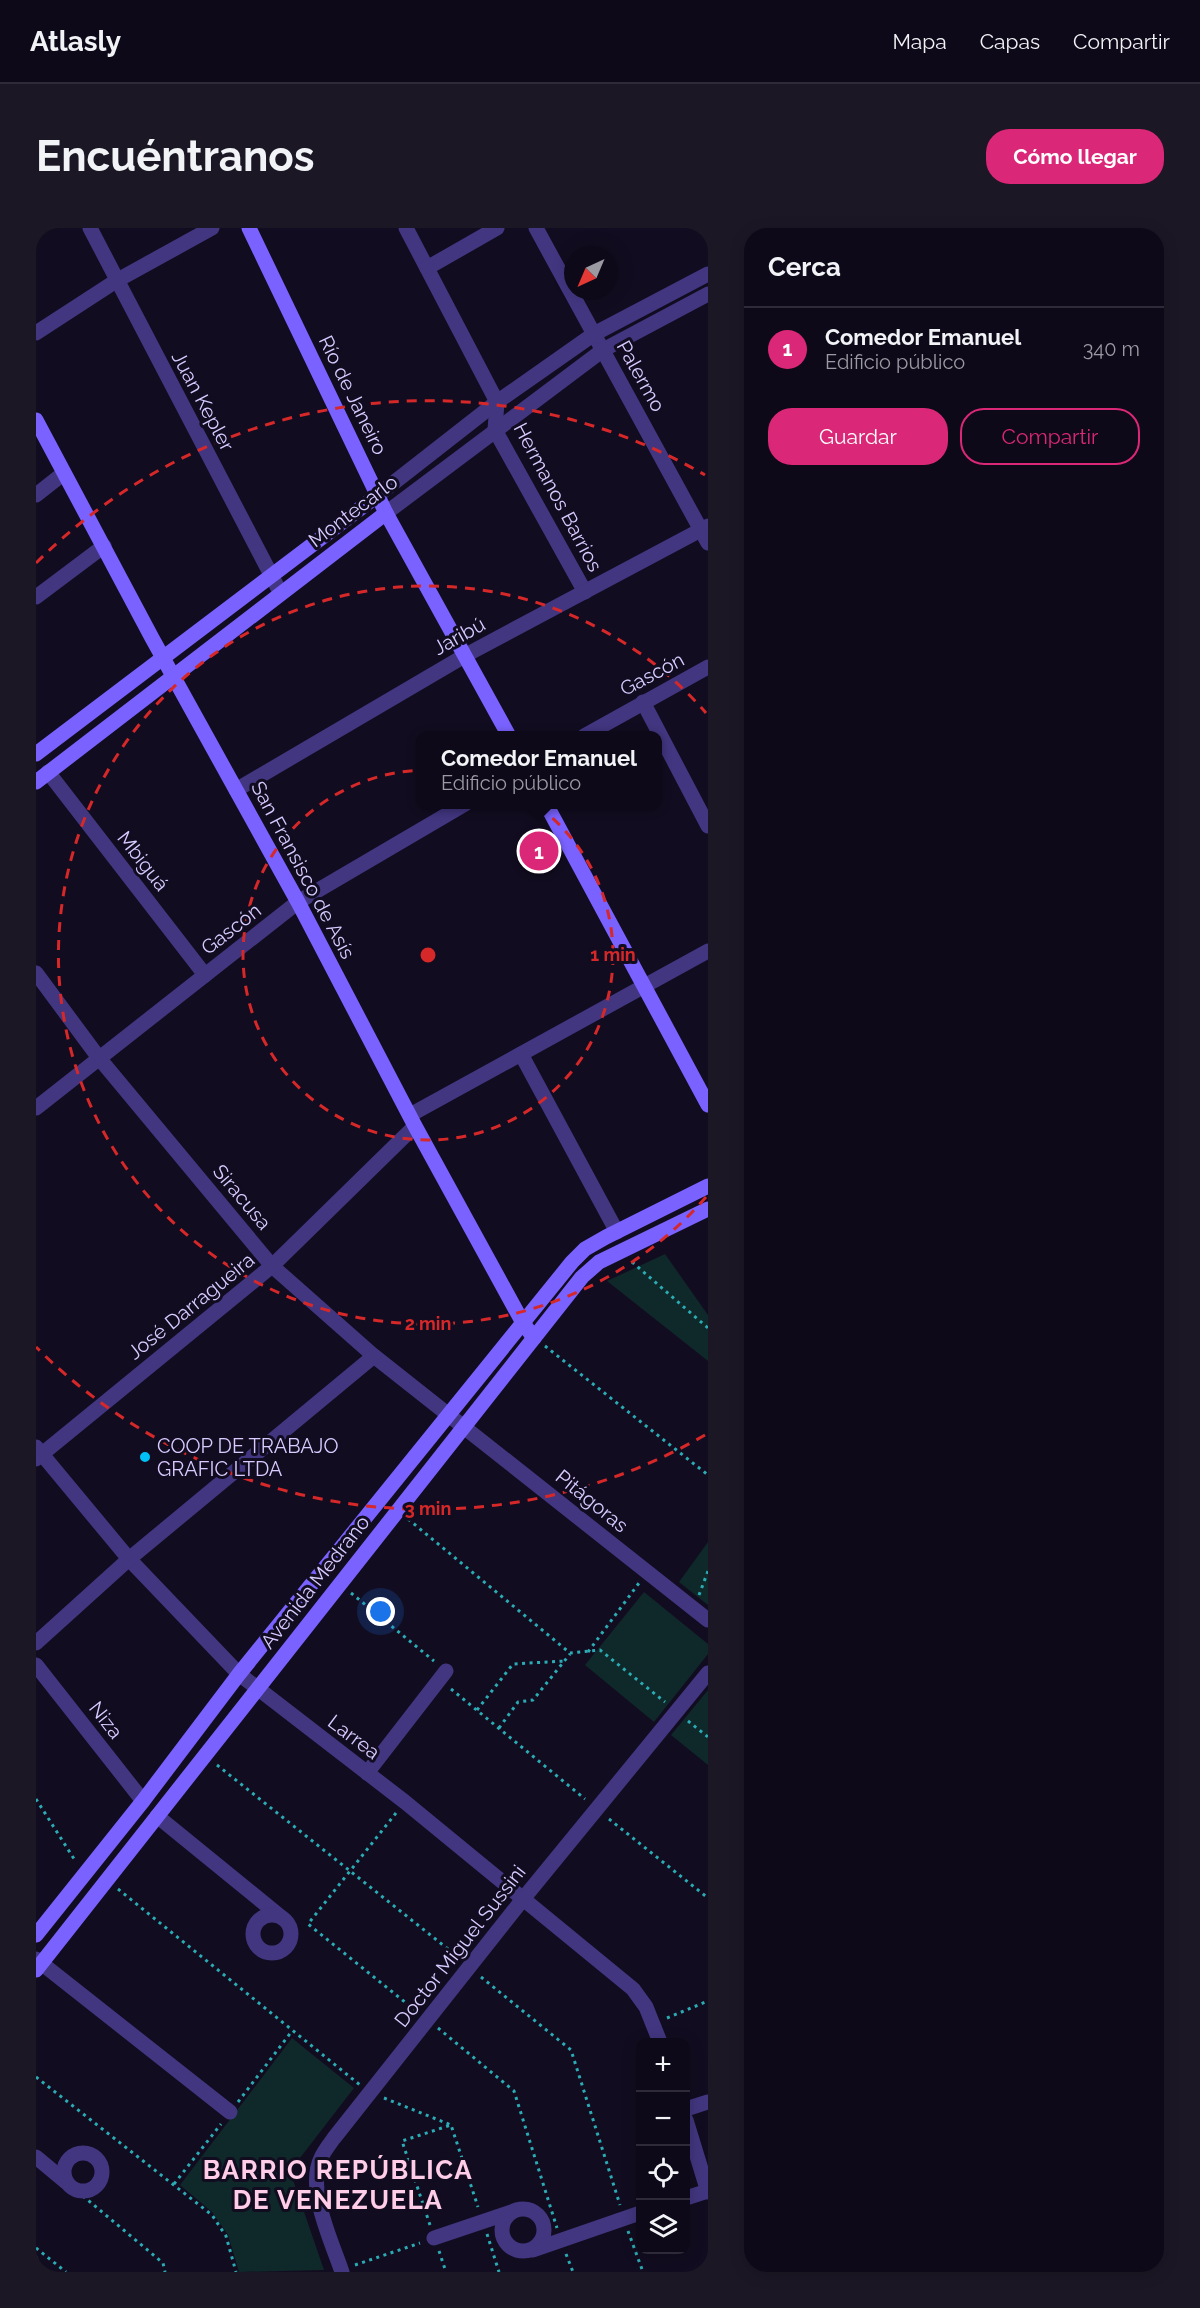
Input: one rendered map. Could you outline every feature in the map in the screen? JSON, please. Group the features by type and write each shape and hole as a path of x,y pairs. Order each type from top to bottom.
{"main road":[{"name":"Río de Janeiro","path":"249,228 386,513 507,731"},
{"name":"San Fransisco de Asís","path":"36,420 162,657 298,902 413,1121 523,1323 534,1338"},
{"name":"Montecarlo","path":"36,754 378,495"},
{"name":"Montecarlo","path":"42,777 280,592 386,513"},
{"path":"549,809 708,1105"},
{"name":"Avenida Medrano","path":"36,1935 143,1801 239,1674 572,1262 585,1249 708,1185"},
{"name":"Avenida Medrano","path":"38,1964 107,1880 582,1277 599,1262 708,1209"}],"street":[{"name":"Juan Kepler","path":"90,228 280,592"},
{"path":"36,333 116,281 212,228"},
{"path":"406,228 497,402"},
{"path":"427,268 497,228"},
{"name":"Palermo","path":"536,228 706,533"},
{"name":"Montecarlo","path":"378,495 497,402 594,334 708,274"},
{"name":"Montecarlo","path":"386,513 603,350 708,294"},
{"name":"Hermanos Barrios","path":"497,402 495,430 585,592"},
{"path":"36,495 64,473"},
{"name":"Jaribú","path":"236,790 466,655 585,592 706,533"},
{"path":"36,597 104,546"},
{"name":"Gascón","path":"591,731 708,667"},
{"path":"643,702 658,731"},
{"path":"662,738 708,826"},
{"name":"Mbiguá","path":"42,777 206,975"},
{"name":"Gascón","path":"36,1108 298,902 456,809"},
{"name":"José Darragueira","path":"38,1453 272,1266 413,1121 521,1054 708,951"},
{"name":"Siracusa","path":"36,972 99,1058 272,1266 374,1356 450,1414"},
{"path":"521,1054 617,1232"},
{"path":"36,1643 129,1559 374,1356"},
{"name":"Pitágoras","path":"450,1414 708,1620"},
{"name":"Larrea","path":"38,1453 129,1559 239,1674 405,1802 633,1989 646,2007 658,2038"},
{"name":"Niza","path":"36,1665 143,1801"},
{"name":"Doctor Miguel Sussini","path":"341,2271 318,2202 316,2178 320,2160 334,2138 523,1899 708,1673"},
{"path":"367,1773 443,1676"},
{"path":"157,1816 281,1917"},
{"path":"38,1964 230,2112"},
{"path":"690,2108 708,2102"},
{"path":"690,2133 708,2191 690,2197"},
{"path":"36,2157 71,2186"},
{"path":"434,2238 519,2209 532,2211 543,2221 542,2242 531,2251"},
{"path":"512,2212 507,2216 502,2229 505,2242 517,2251 531,2251 636,2214"}],"path":[{"path":"621,1252 708,1328"},
{"path":"534,1338 708,1475"},
{"path":"398,1511 570,1653 600,1650 708,1737"},
{"path":"694,1609 708,1571"},
{"path":"588,1652 647,1572"},
{"path":"341,1584 499,1728 518,1702 533,1700 570,1653"},
{"path":"477,1710 513,1664 565,1660"},
{"path":"36,1799 83,1874"},
{"path":"405,1802 308,1924 514,2091 573,2272"},
{"path":"107,1880 370,2093 451,2125"},
{"path":"654,2023 708,2001"},
{"path":"36,2077 212,2215 226,2236 236,2272"},
{"path":"451,2125 499,2272"},
{"path":"446,2272 402,2141 451,2125"},
{"path":"71,2186 162,2263 165,2272"},
{"path":"341,2271 434,2238"},
{"path":"36,2248 66,2272"},
{"path":"36,2257 41,2272"}],"green space":[{"path":"665,1254 708,1315 708,1361 607,1281"},
{"path":"708,1542 708,1605 679,1582"},
{"path":"644,1592 708,1644 708,1654 654,1722 585,1665"},
{"path":"708,1690 708,1765 671,1735"},
{"path":"292,2038 354,2088 290,2171 324,2270 239,2272 228,2235 212,2212 180,2185"}],"place":[{"name":"Comedor Emanuel","path":"539,851"},
{"name":"COOP DE TRABAJO GRAFIC LTDA","path":"145,1457"}],"district":[{"name":"BARRIO REPÚBLICA DE VENEZUELA","path":"338,2185"}]}
